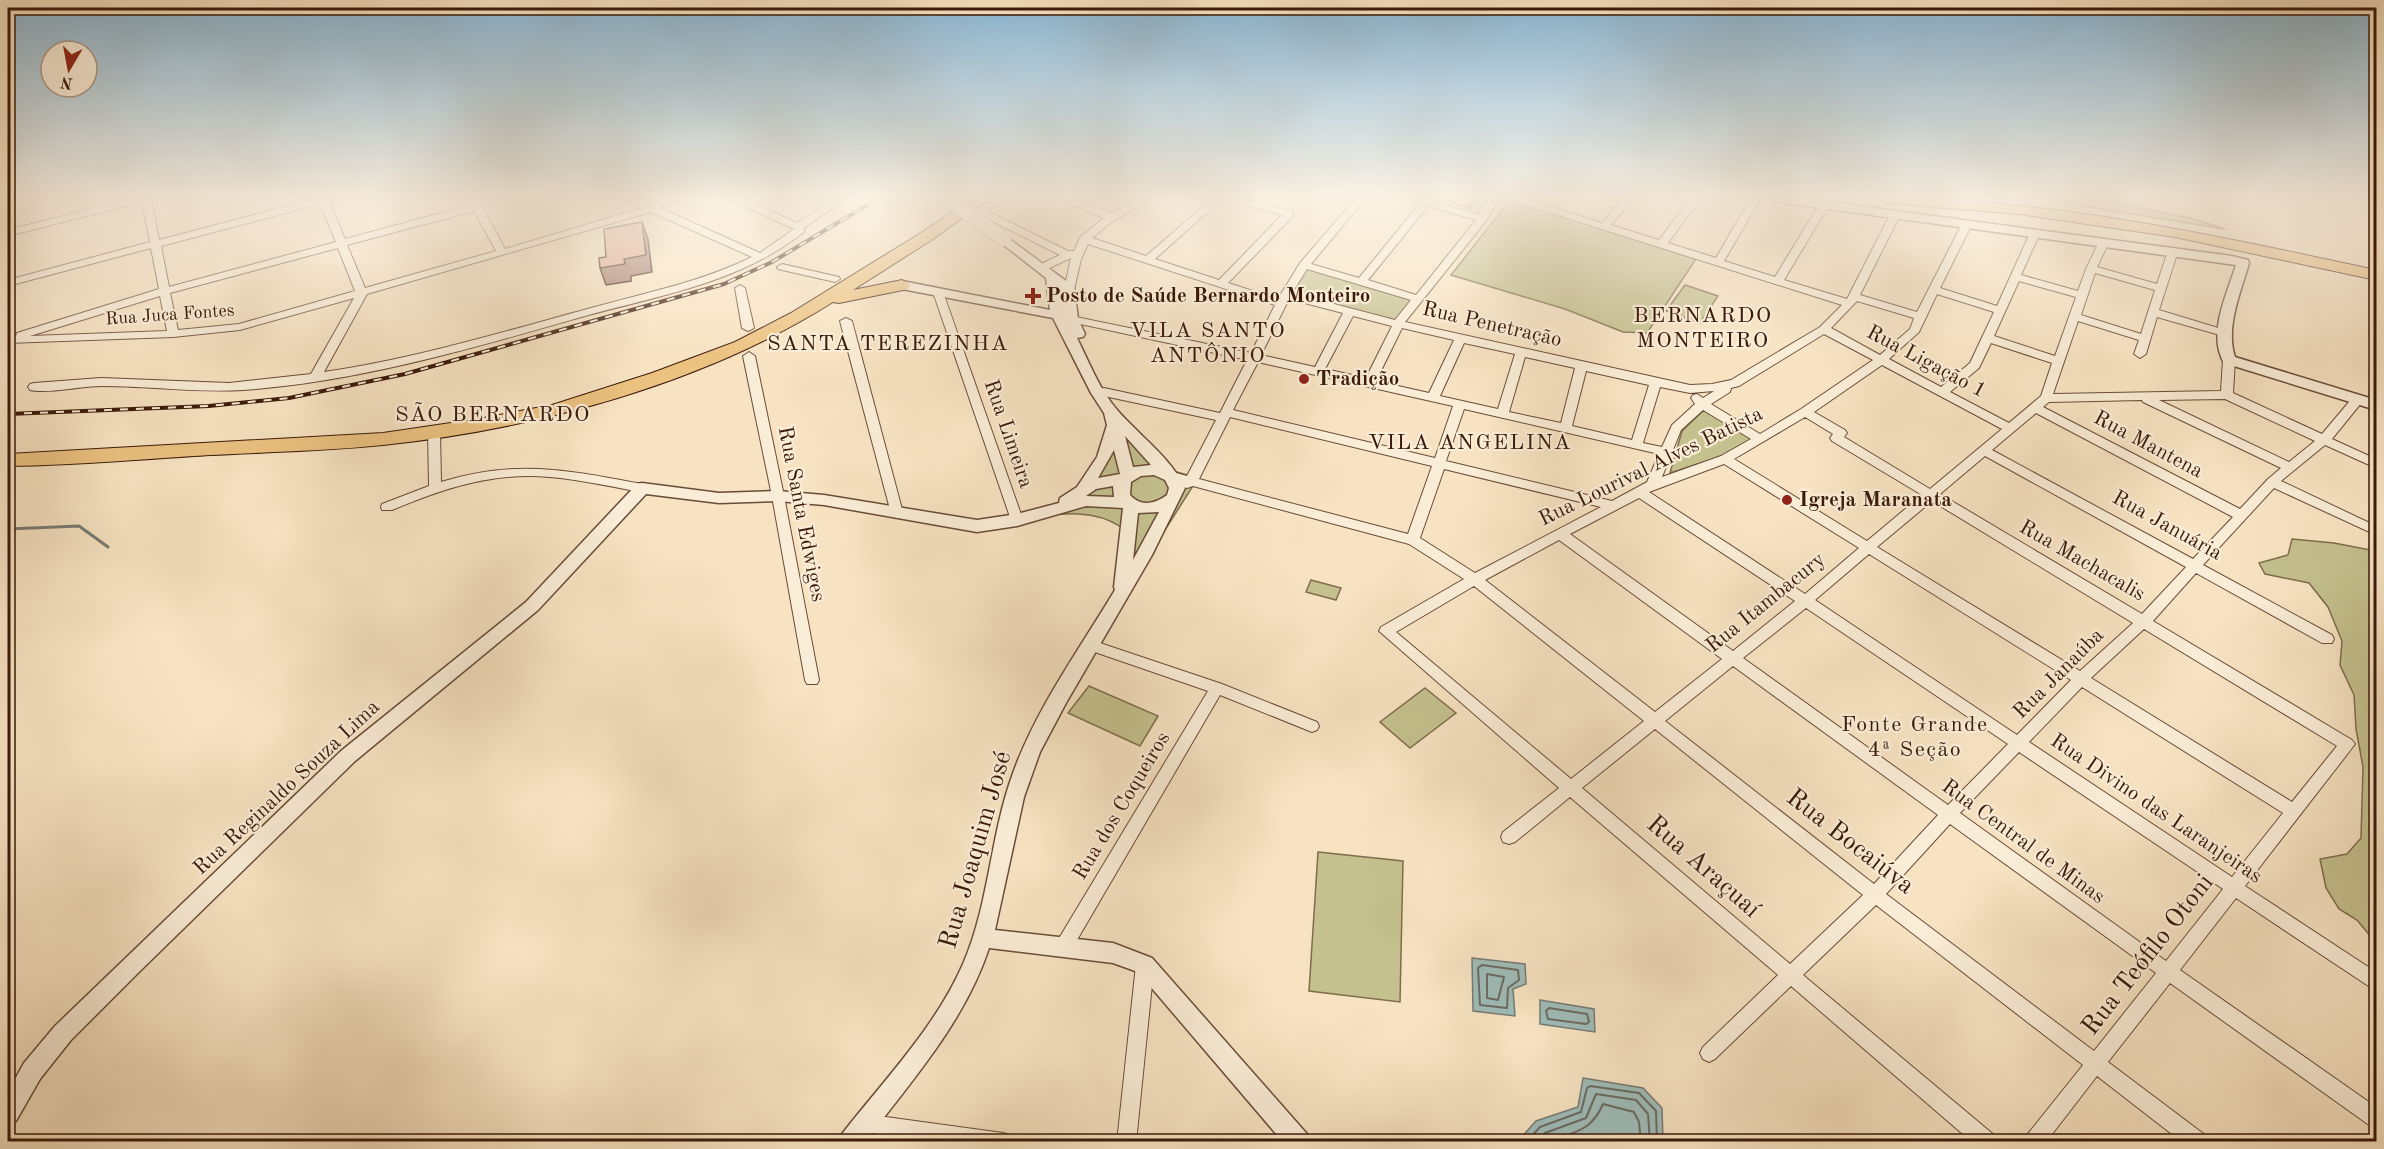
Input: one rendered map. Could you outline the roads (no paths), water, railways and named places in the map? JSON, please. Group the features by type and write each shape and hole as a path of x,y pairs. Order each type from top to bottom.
{"highway":[{"path":"797,317 842,281 885,252"},
{"path":"8,448 386,427 472,414 550,398 656,366 748,328 900,252"},
{"path":"902,285 889,276 891,266 904,252"},
{"path":"2267,252 2376,275"},
{"path":"2314,252 2376,265"},
{"path":"8,460 382,439 555,410 658,377 741,346 797,317 850,294 902,285"}],"street":[{"path":"8,283 125,252"},
{"path":"156,252 173,334"},
{"path":"8,339 165,291 309,252"},
{"path":"315,378 362,294 345,252"},
{"name":"Rua Juca Fontes","path":"8,339 173,334 240,327 507,252"},
{"path":"748,252 760,257"},
{"path":"34,387 109,382 211,387 245,386 350,373 474,344 706,279 737,268 769,252"},
{"path":"1020,252 1069,290"},
{"path":"1071,252 1075,254"},
{"name":"Rua Penetração","path":"1122,252 1221,284 1350,311 1656,383 1690,389 1712,388 1735,383"},
{"path":"1147,260 1157,252"},
{"path":"1221,284 1252,252"},
{"path":"1083,496 1154,508 1174,498 1192,479 1284,299 1304,265 1315,252"},
{"path":"1361,282 1386,252"},
{"path":"1369,384 1398,324 1456,252"},
{"path":"1684,252 1778,281 1920,316"},
{"path":"1718,263 1725,252"},
{"path":"1778,281 1796,252"},
{"path":"1646,489 1676,428 1702,404 1824,329 1851,300 1875,252"},
{"name":"Rua Lourival Alves Batista","path":"1386,631 1475,579 1646,489 1725,459 1805,412 1880,361 1916,330 1920,316 1953,252"},
{"path":"1941,393 1975,365 2026,252"},
{"path":"2099,252 2091,269 2046,398 2227,394 2376,464"},
{"path":"2140,354 2173,252"},
{"path":"2177,252 2243,263 2224,333 2224,351 2229,360 2227,394"},
{"path":"1046,272 1075,254"},
{"path":"1065,316 1075,254"},
{"path":"1304,265 1419,299"},
{"path":"782,267 842,281"},
{"path":"2091,269 2160,288"},
{"path":"1046,272 1112,419 1127,477 1120,491 1129,504"},
{"path":"2014,276 2083,296"},
{"path":"902,285 1065,316 1318,371 1666,452"},
{"path":"740,288 748,328"},
{"path":"1933,289 2000,310"},
{"name":"Rua Limeira","path":"938,292 1017,520"},
{"path":"1318,371 1350,311"},
{"path":"2153,312 2224,333"},
{"path":"2074,316 2146,339"},
{"path":"846,321 897,513"},
{"name":"Rua Ligação 1","path":"1824,329 1880,361 2011,429"},
{"path":"1433,398 1461,338"},
{"path":"1987,338 2060,362"},
{"path":"1502,415 1521,352"},
{"name":"Rua Santa Edwiges","path":"749,356 812,680"},
{"path":"2229,360 2376,405"},
{"path":"1565,430 1581,366"},
{"path":"1636,446 1656,383"},
{"path":"1690,389 1702,404 1760,439"},
{"path":"1101,392 1225,415 1616,506"},
{"path":"2142,397 2289,467"},
{"name":"Rua Itambacury","path":"1509,837 1806,600 2046,398"},
{"name":"Rua Janaúba","path":"1709,1053 1875,895 1949,814 2081,680 2144,621 2272,482 2324,440 2358,399"},
{"path":"1413,540 1460,405"},
{"name":"Rua Mantena","path":"2036,408 2242,516"},
{"name":"Rua Machacalis","path":"1805,412 1841,433 1836,438 1930,496 2144,621 2347,744"},
{"path":"1083,496 1104,457 1112,419"},
{"path":"1112,419 1177,485 1174,498"},
{"path":"434,432 435,488"},
{"name":"Rua Januária","path":"1985,451 2327,639"},
{"path":"1725,459 2295,812"},
{"path":"387,507 435,488 479,476 521,472 564,475 719,498 778,496 824,500 977,526 1017,520 1058,508 1083,496 1099,482 1127,477 1146,470 1168,474"},
{"name":"Rua Bocaiúva","path":"1168,474 1413,540 1475,579 1875,895 2198,1142"},
{"path":"2272,482 2376,531"},
{"name":"Rua Reginaldo Souza Lima","path":"8,1113 32,1071 50,1048 125,971 348,756 532,606 642,488"},
{"name":"Rua Divino das Laranjeiras","path":"1646,489 1806,600 2376,981"},
{"path":"1083,496 1129,525"},
{"name":"Rua Joaquim José","path":"850,1142 920,1055 969,975 983,938 1010,812 1029,756 1046,718 1149,550 1174,498"},
{"name":"Rua Joaquim José","path":"1121,594 1129,525 1129,504"},
{"name":"Rua Central de Minas","path":"1560,534 2168,972 2376,1118"},
{"name":"Rua Araçuaí","path":"1386,631 1987,1142"},
{"path":"1091,645 1217,688 1312,726"},
{"name":"Rua dos Coqueiros","path":"1064,946 1217,688"},
{"name":"Rua Teófilo Otoni","path":"2034,1142 2347,744"},
{"path":"983,938 1113,953 1145,965 1299,1142"},
{"path":"1126,1142 1145,965"},
{"path":"864,1123 1003,1142"}],"water":[{"path":"1472,958 1525,964 1526,984 1513,989 1515,1016 1473,1011"},
{"path":"1540,1000 1594,1009 1595,1032 1540,1024"},
{"path":"1583,1078 1643,1088 1662,1108 1663,1141 1518,1141 1536,1121 1578,1107"}],"waterway":[{"path":"8,529 79,526 108,547"}],"railway":[{"path":"8,414 209,406 289,398 405,374 724,284 789,252"}],"place":[{"name":"Posto de Saúde Bernardo Monteiro","path":"1033,296"},
{"name":"Tradição","path":"1304,379"},
{"name":"Igreja Maranata","path":"1787,500"}],"district":[{"name":"BERNARDO MONTEIRO","path":"1703,328"},
{"name":"SANTA TEREZINHA","path":"888,344"},
{"name":"VILA SANTO ANTÔNIO","path":"1208,344"},
{"name":"SÃO BERNARDO","path":"493,415"},
{"name":"VILA ANGELINA","path":"1470,443"},
{"name":"Fonte Grande 4ª Seção","path":"1915,738"}]}
